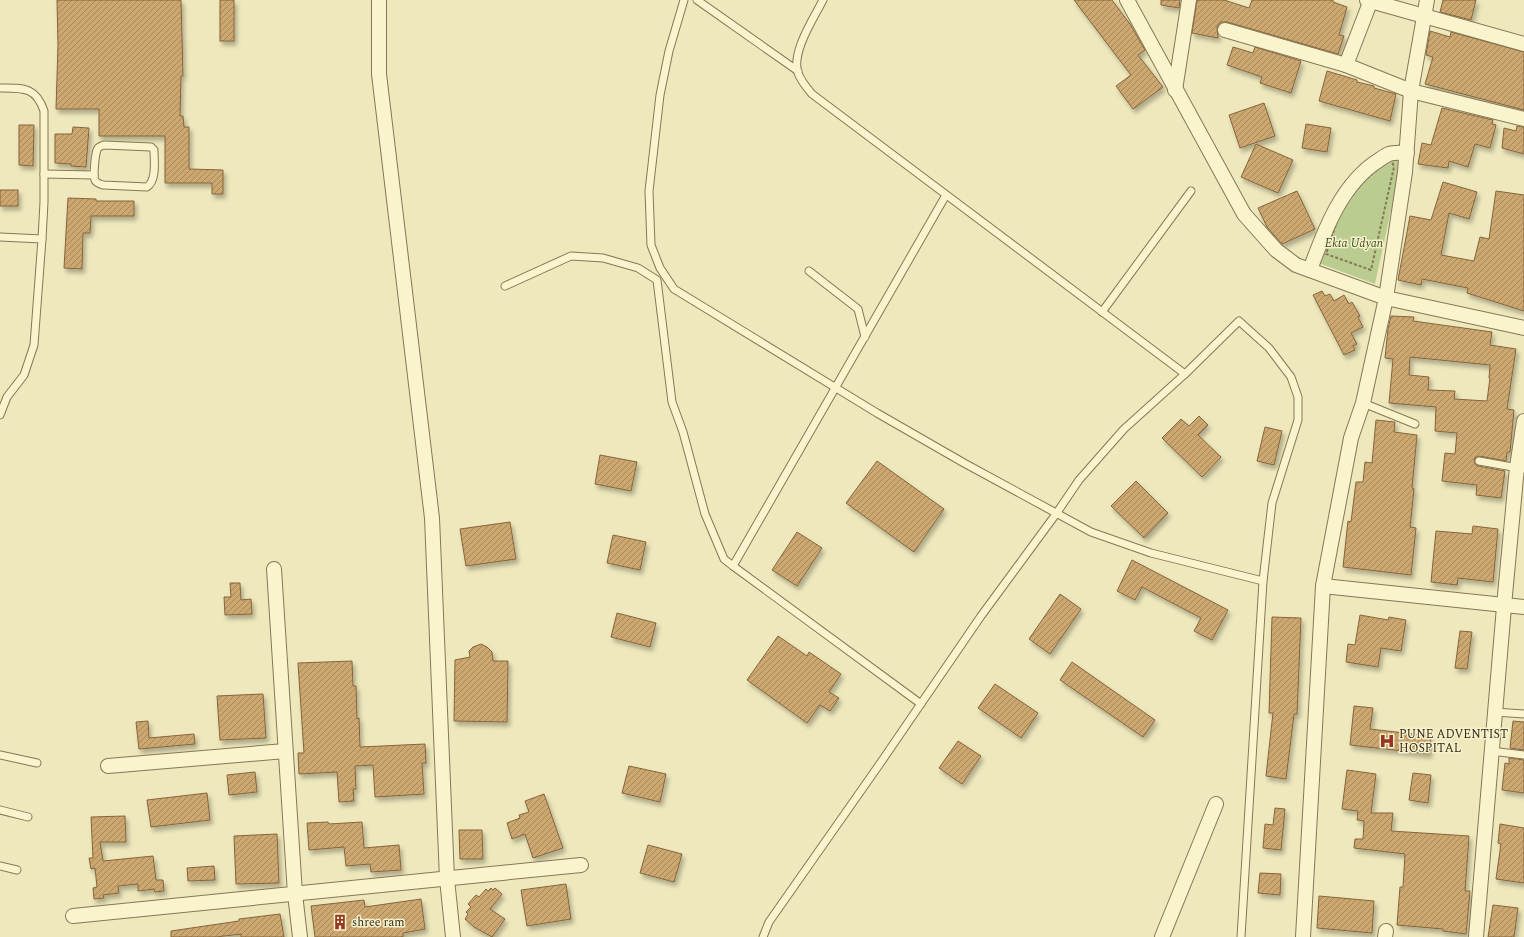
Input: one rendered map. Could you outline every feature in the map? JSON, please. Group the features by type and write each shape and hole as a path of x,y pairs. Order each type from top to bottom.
{"street":[{"path":"379,0 379,74 432,518 446,879 453,937"},
{"path":"1127,0 1244,214 1276,250 1296,265 1386,298 1524,328"},
{"path":"1175,90 1190,0"},
{"path":"1346,65 1370,0 1524,44"},
{"path":"1303,937 1323,586 1351,438 1362,403 1386,298 1407,153 1411,91 1427,0"},
{"path":"1225,30 1346,65 1411,91 1524,119"},
{"path":"1310,270 1330,222 1345,193 1368,167 1390,153 1407,153"},
{"path":"1476,937 1504,606 1524,421"},
{"path":"274,569 295,894 300,937"},
{"path":"1323,586 1524,607"},
{"path":"108,766 286,751"},
{"path":"1162,937 1216,804"},
{"path":"73,916 581,865"}],"lane":[{"path":"684,0 669,51 660,95 649,191 651,245 660,268 674,289 964,463 1091,532 1151,553 1263,581"},
{"path":"698,0 798,71"},
{"path":"823,0 801,44 797,61 798,71 803,83 812,94 1185,374"},
{"path":"0,88 27,90 36,94 41,102 44,112 42,239 34,345 24,375 7,397 0,414"},
{"path":"99,146 151,147 154,150 153,179 151,184 147,187 103,185 97,183 94,175 97,150 99,146"},
{"path":"44,174 94,175"},
{"path":"1102,312 1191,191"},
{"path":"733,566 837,388 946,196"},
{"path":"0,237 42,239"},
{"path":"505,286 571,256 603,258 638,268 657,280 672,402 683,432 705,514 724,559 921,704"},
{"path":"809,271 858,309 865,337"},
{"path":"763,937 769,922 981,616 1056,514 1079,480 1124,429 1185,374 1239,321 1270,348 1291,377 1298,398 1298,420 1272,503 1263,581 1240,937"},
{"path":"1362,403 1415,424"},
{"path":"1480,461 1520,468"},
{"path":"1495,712 1524,714"},
{"path":"1491,751 1524,755"},
{"path":"0,755 37,763"},
{"path":"0,810 28,817"},
{"path":"0,866 17,870"}],"path":[{"path":"1391,158 1394,167 1371,270 1326,254 1339,217 1350,197 1374,172 1391,158"}],"green space":[{"name":"Ekta Udyan","path":"1401,150 1399,173 1375,284 1313,261 1354,182"}],"building":[{"path":"57,0 181,0 183,76 181,76 180,116 183,116 184,127 189,127 189,169 223,170 223,194 212,194 212,183 165,183 165,136 99,136 99,109 56,109 58,45"},
{"path":"220,0 234,0 234,41 220,41"},
{"path":"1074,0 1112,0 1130,24 1145,50 1138,55 1163,87 1133,109 1116,86 1131,75"},
{"path":"1161,0 1180,0 1179,8 1161,5"},
{"path":"1197,0 1224,0 1249,8 1252,0 1333,0 1333,2 1347,7 1339,35 1344,36 1338,54 1227,22 1221,22 1217,27 1218,38 1192,33"},
{"path":"1443,0 1476,0 1471,20 1440,12"},
{"path":"1430,31 1450,37 1451,32 1524,52 1524,110 1425,84 1433,57 1426,55"},
{"path":"1233,47 1253,53 1255,47 1301,61 1291,93 1260,83 1262,77 1227,65"},
{"path":"1327,71 1357,80 1357,82 1374,86 1374,88 1396,94 1390,121 1319,101"},
{"path":"1264,103 1275,136 1240,148 1229,115"},
{"path":"1442,108 1493,120 1492,124 1496,125 1490,148 1475,144 1468,167 1449,161 1448,168 1418,164 1422,143 1431,145"},
{"path":"1306,124 1331,128 1327,152 1302,148"},
{"path":"19,125 34,125 33,166 19,165"},
{"path":"1517,126 1524,127 1524,154 1502,148 1504,128 1516,131"},
{"path":"73,127 89,128 86,167 55,163 55,134 72,134"},
{"path":"1256,144 1293,160 1278,193 1241,177"},
{"path":"1443,182 1477,192 1469,219 1449,213 1441,255 1474,261 1480,237 1489,239 1496,191 1524,195 1524,311 1467,293 1468,288 1422,279 1421,285 1398,280 1410,216 1431,220"},
{"path":"0,190 18,190 18,206 0,206"},
{"path":"1297,191 1315,229 1282,244 1267,227 1258,208"},
{"path":"68,198 96,199 96,201 134,201 134,216 91,216 90,233 83,233 82,269 64,268"},
{"path":"1322,291 1325,296 1330,294 1334,301 1344,295 1349,304 1352,302 1360,316 1358,317 1363,327 1351,333 1357,344 1353,346 1355,350 1344,355 1313,295"},
{"path":"1391,316 1414,317 1413,321 1492,332 1490,345 1516,349 1507,409 1514,410 1510,452 1507,452 1506,461 1479,456 1475,458 1474,461 1478,466 1505,471 1501,498 1476,495 1477,485 1442,481 1445,453 1455,454 1457,433 1435,431 1436,407 1389,403 1393,359 1385,358","holes":["1410,357 1490,365 1487,401 1454,399 1455,391 1428,390 1429,377 1409,375"]},
{"path":"1199,416 1208,425 1198,435 1221,457 1202,477 1162,438 1181,419 1189,426"},
{"path":"1376,420 1395,422 1394,432 1417,435 1410,527 1416,528 1411,575 1343,567 1348,521 1351,522 1356,482 1363,482 1365,462 1372,463"},
{"path":"1265,427 1282,431 1274,465 1257,461"},
{"path":"600,455 637,462 631,491 595,484"},
{"path":"877,461 944,509 914,552 846,503"},
{"path":"1136,481 1168,513 1144,538 1111,506"},
{"path":"510,522 516,559 466,566 460,529"},
{"path":"1473,526 1498,529 1493,582 1458,578 1457,585 1431,582 1436,531 1472,534"},
{"path":"797,532 822,548 797,586 772,570"},
{"path":"613,535 646,542 640,570 607,563"},
{"path":"1132,560 1228,610 1212,640 1194,631 1201,618 1142,587 1135,600 1117,591"},
{"path":"230,583 240,583 241,600 251,599 252,614 225,615 224,597 231,597"},
{"path":"1060,594 1081,609 1050,654 1029,639"},
{"path":"617,613 656,623 650,647 611,637"},
{"path":"1360,615 1388,620 1389,617 1406,620 1401,651 1381,648 1378,667 1346,662 1348,644 1355,645"},
{"path":"1272,617 1301,618 1297,714 1294,714 1286,779 1266,776 1273,713 1269,713"},
{"path":"1460,631 1472,632 1467,669 1455,668"},
{"path":"778,636 807,656 809,652 841,674 829,692 839,698 830,711 820,705 807,723 747,680"},
{"path":"481,644 492,652 493,661 508,661 507,722 454,721 455,660 470,657 469,651 473,647"},
{"path":"352,661 353,686 356,686 357,719 359,718 360,747 425,744 426,763 422,763 424,794 375,797 373,765 355,766 356,789 353,789 354,801 339,802 337,772 299,774 298,753 304,753 298,663"},
{"path":"1072,662 1155,720 1143,737 1060,680"},
{"path":"995,684 1038,713 1021,738 978,708"},
{"path":"263,694 266,738 220,740 217,696"},
{"path":"1354,706 1373,708 1370,729 1431,736 1429,754 1350,745"},
{"path":"148,721 149,738 194,734 195,744 139,749 136,722"},
{"path":"1513,721 1524,722 1524,750 1510,748"},
{"path":"958,741 981,756 962,784 939,768"},
{"path":"1509,758 1524,760 1524,793 1502,790 1505,763 1509,764"},
{"path":"629,766 666,774 660,802 622,793"},
{"path":"1347,770 1376,774 1371,813 1393,813 1391,831 1469,836 1465,891 1470,891 1466,934 1443,931 1443,929 1397,925 1400,887 1403,887 1405,854 1354,848 1355,839 1363,839 1364,821 1357,820 1358,811 1342,809"},
{"path":"255,772 257,792 229,795 227,775"},
{"path":"1413,773 1431,775 1428,803 1409,800"},
{"path":"207,793 210,820 151,827 147,800"},
{"path":"544,794 563,848 533,858 525,834 512,839 507,823 520,818 519,815 529,812 525,801"},
{"path":"1275,808 1285,809 1281,850 1263,848 1265,824 1273,825"},
{"path":"125,816 126,842 100,842 103,861 153,856 156,880 163,880 164,891 155,892 154,889 138,891 138,884 118,886 119,893 103,895 104,898 94,899 93,888 97,887 95,868 91,869 89,858 93,858 91,817"},
{"path":"328,822 329,824 362,822 364,848 399,845 401,870 371,872 370,864 346,866 344,847 309,850 307,823"},
{"path":"1500,824 1524,828 1524,883 1496,879 1501,844 1498,843"},
{"path":"459,830 482,830 483,859 460,859"},
{"path":"277,834 279,883 236,884 234,836"},
{"path":"648,845 682,854 674,882 640,873"},
{"path":"214,866 215,880 188,881 187,868"},
{"path":"1260,873 1281,874 1280,895 1258,893"},
{"path":"566,884 571,919 527,926 521,890"},
{"path":"491,888 493,890 495,888 502,894 490,909 505,919 492,937 474,927 465,919 468,914 466,912 471,907 468,904 476,895 479,897 486,889 488,891"},
{"path":"1319,896 1374,901 1372,933 1317,928"},
{"path":"421,899 425,929 403,933 403,937 315,937 311,906 364,900 365,907"},
{"path":"1493,905 1518,908 1514,937 1488,937"},
{"path":"280,914 284,937 241,937 241,934 216,937 171,937 171,931 239,921 239,919"}],"place":[{"name":"PUNE ADVENTIST HOSPITAL","path":"1387,741"},
{"name":"shree ram","path":"340,922"}]}
